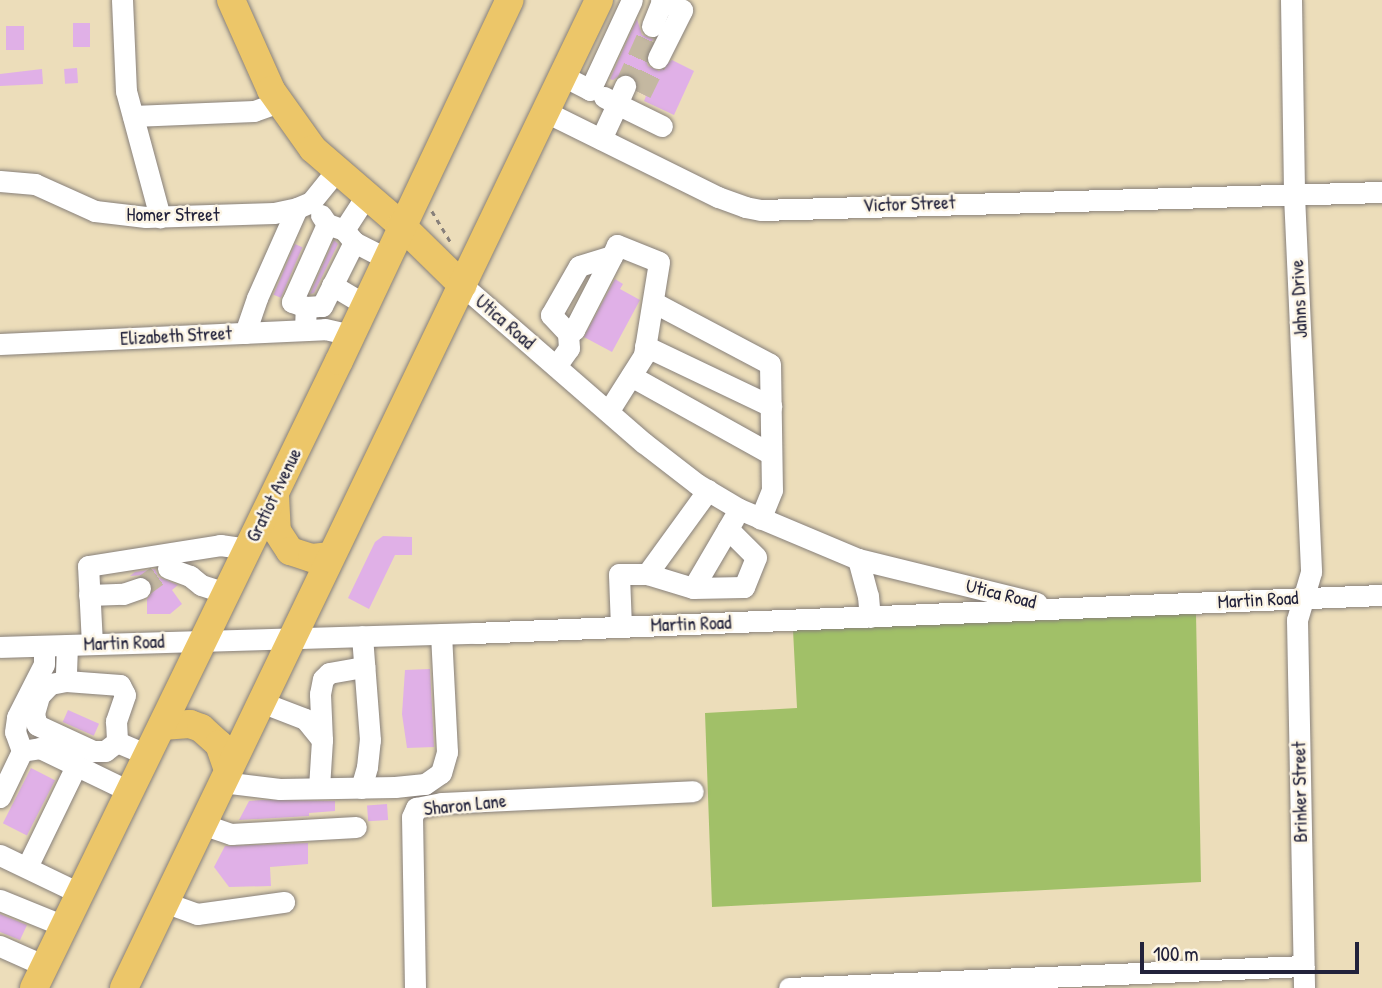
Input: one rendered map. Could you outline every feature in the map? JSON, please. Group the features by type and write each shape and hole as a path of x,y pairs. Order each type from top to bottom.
{"main road":[{"name":"Utica Road","path":"231,0 279,102 313,149 401,225 462,285"},
{"path":"124,988 599,0"},
{"name":"Gratiot Avenue","path":"40,980 79,893 351,335 505,2"},
{"path":"275,493 277,531 290,551 312,558 331,556"},
{"path":"162,726 190,724 201,728 219,744 225,776"}],"street":[{"path":"122,0 124,71 132,116 160,217"},
{"path":"590,90 632,0"},
{"path":"652,26 662,0 682,10 658,58"},
{"name":"Jahns Drive","path":"1291,0 1294,195 1311,572 1305,597"},
{"path":"563,76 590,90 629,98 662,126"},
{"path":"601,139 629,98"},
{"path":"132,116 254,111 279,102"},
{"name":"Victor Street","path":"545,112 718,197 761,210 1382,192"},
{"path":"245,333 257,298 304,205 336,171"},
{"name":"Homer Street","path":"0,181 35,184 95,211 160,217 274,213 304,205"},
{"path":"342,232 332,285 322,306 306,307 292,302 366,195"},
{"path":"304,205 386,258"},
{"path":"556,366 569,348 568,334 574,330 617,245 659,262 644,355 608,412"},
{"path":"332,285 365,305"},
{"name":"Utica Road","path":"462,285 644,443 739,509 858,559 1064,609"},
{"path":"653,302 770,364 772,490 760,519"},
{"path":"305,330 306,307"},
{"name":"Elizabeth Street","path":"0,344 325,329 351,335"},
{"path":"645,346 771,405"},
{"path":"631,376 771,454"},
{"path":"647,574 708,490"},
{"path":"677,625 684,587 728,529 739,509"},
{"path":"621,627 619,575 647,574 684,587 744,587 756,557 728,529"},
{"path":"92,644 88,566 220,545 248,549"},
{"path":"858,559 869,596 870,617"},
{"path":"167,568 190,576 201,585 226,593"},
{"path":"89,595 123,594 140,588"},
{"path":"716,588 718,623"},
{"name":"Martin Road","path":"0,647 441,634 1382,595"},
{"name":"Brinker Street","path":"1304,988 1297,620 1305,597"},
{"path":"225,776 280,789 361,788 425,784 442,773 447,752 441,634"},
{"path":"361,788 370,740 362,636"},
{"path":"66,645 66,681"},
{"path":"0,797 22,751 15,732 17,717 44,664 44,646"},
{"path":"319,788 322,740 320,694 323,680 329,673 364,667"},
{"path":"66,681 120,685 125,695 116,721 117,741 106,751 93,751 37,724 34,714 39,696 50,684 66,681"},
{"path":"261,702 305,719 322,740"},
{"path":"117,741 147,755"},
{"path":"22,751 40,748 129,791"},
{"path":"27,867 75,766"},
{"name":"Sharon Lane","path":"415,988 412,817 416,808 442,803 693,791"},
{"path":"202,824 231,834 356,827"},
{"path":"0,855 79,893"},
{"path":"0,900 64,926"},
{"path":"164,902 187,913 197,914 284,902"},
{"path":"0,946 40,980"},
{"path":"789,988 1304,966"}],"path":[{"path":"429,205 455,250"}],"green space":[{"path":"1196,613 1201,882 712,907 705,713 797,708 793,630"}],"building":[{"path":"637,19 642,35 653,39 645,58 648,66 659,71 672,60 694,71 674,115 644,101 646,96 637,91 638,84 631,74 623,73 613,80 610,79"},
{"path":"73,23 90,23 90,47 73,47"},
{"path":"6,26 24,26 24,50 6,50"},
{"path":"77,68 78,83 65,84 64,69"},
{"path":"42,69 43,84 0,86 0,74"},
{"path":"334,240 338,244 314,293 310,294"},
{"path":"295,244 302,247 281,298 274,295"},
{"path":"615,279 623,284 620,289 640,300 612,352 584,337"},
{"path":"383,536 412,537 412,555 395,555 369,609 348,598 375,542"},
{"path":"155,569 158,577 178,585 172,590 182,604 170,614 147,614 147,599 153,591 152,583 143,575 130,576 135,572"},
{"path":"430,669 434,747 407,748 402,714 405,670"},
{"path":"68,710 99,724 94,736 63,722"},
{"path":"31,768 55,780 27,836 3,823"},
{"path":"249,801 335,801 335,811 309,813 309,816 239,820"},
{"path":"387,804 388,820 368,821 367,805"},
{"path":"308,843 308,864 270,867 271,886 229,887 214,867 225,846"},
{"path":"0,914 27,925 20,940 0,932"}],"tunnel":[{"path":"625,86 652,26"},
{"path":"641,93 658,58"},
{"path":"140,588 168,568"}]}
